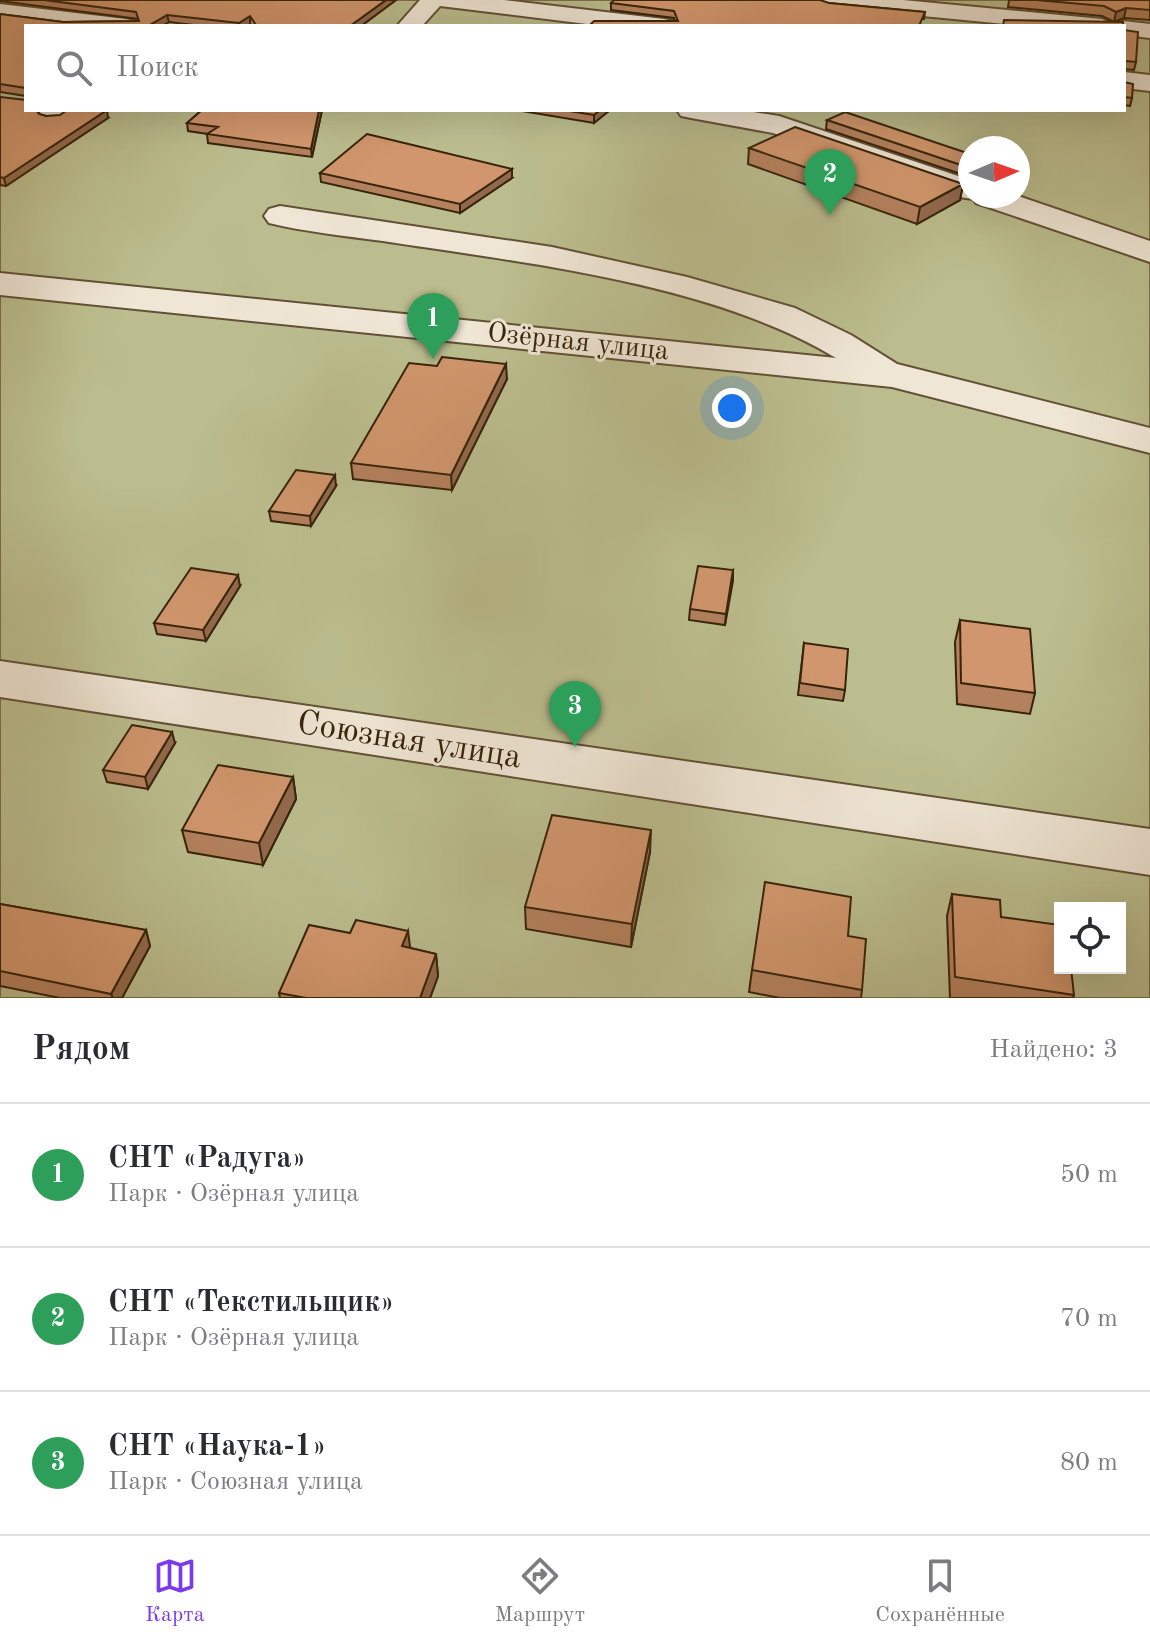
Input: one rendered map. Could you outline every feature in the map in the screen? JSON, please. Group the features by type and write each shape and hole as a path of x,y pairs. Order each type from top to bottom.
{"street":[{"path":"43,16 73,0"},
{"path":"411,24 433,0"},
{"path":"444,0 647,24"},
{"path":"829,0 1081,24"},
{"path":"5,22 43,16 109,24"},
{"path":"1126,28 1150,31"},
{"path":"1126,80 1150,83"},
{"path":"703,112 779,125 958,186"},
{"path":"1022,208 1150,252"},
{"path":"280,216 552,257 675,284 782,316 838,343 893,375"},
{"name":"Озёрная улица","path":"0,284 893,375 1150,441"},
{"name":"Союзная улица","path":"0,679 1150,852"}],"green space":[{"path":"0,0 1150,0 1150,998 0,998"}],"building":[{"path":"44,0 386,0 353,24 255,24 250,16 239,23 167,15 151,24 24,24 24,88 0,84 0,14 63,22 139,21 136,12"},
{"path":"614,0 820,0 925,12 920,24 591,24 594,21 678,21 674,11 611,3"},
{"path":"1036,0 1150,0 1150,10 1126,8 1116,12 1104,6"},
{"path":"1004,20 1123,22 1123,24 1003,24"},
{"path":"1126,30 1138,32 1136,62 1126,61"},
{"path":"1126,82 1133,84 1132,98 1126,97"},
{"path":"0,97 24,100 24,112 38,112 46,116 64,112 104,112 4,178 0,177"},
{"path":"200,112 319,112 311,149 207,134 218,127 187,123"},
{"path":"845,112 958,150 958,164 827,120"},
{"path":"795,127 958,182 958,187 920,207 749,148"},
{"path":"367,134 512,169 460,204 320,173"},
{"path":"442,357 506,364 451,475 351,463 409,363 437,366"},
{"path":"296,470 335,475 310,516 269,511"},
{"path":"698,566 733,570 726,614 690,609"},
{"path":"191,568 238,575 203,630 154,623"},
{"path":"960,620 1030,629 1035,693 961,683"},
{"path":"804,643 848,649 845,690 800,683"},
{"path":"132,725 172,732 145,777 103,770"},
{"path":"218,765 293,777 259,843 182,830"},
{"path":"552,815 651,830 632,924 525,907"},
{"path":"765,882 851,897 848,936 866,939 862,990 752,970"},
{"path":"952,894 1000,900 1001,917 1054,924 1054,974 1072,974 1074,995 955,977"},
{"path":"0,904 146,930 111,994 0,971"},
{"path":"356,920 408,931 402,946 436,954 420,998 306,998 279,993 309,925 350,933"}],"place":[{"name":"СНТ «Текстильщик»","path":"830,215"},
{"name":"СНТ «Радуга»","path":"433,359"},
{"name":"СНТ «Наука-1»","path":"575,747"}]}
